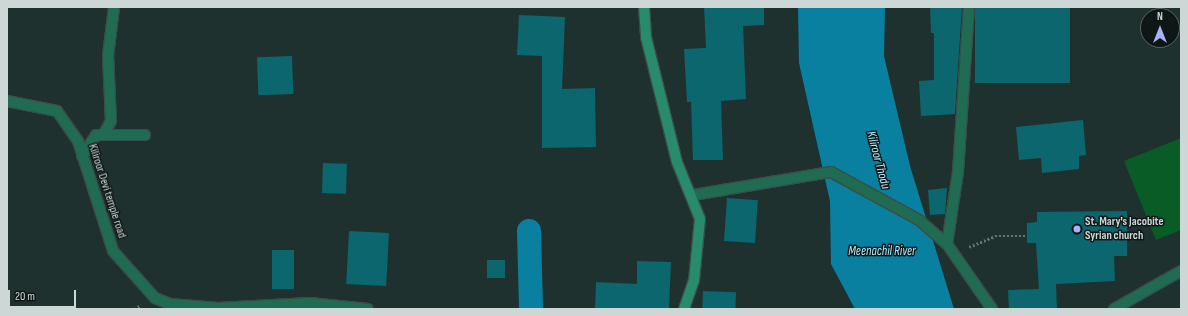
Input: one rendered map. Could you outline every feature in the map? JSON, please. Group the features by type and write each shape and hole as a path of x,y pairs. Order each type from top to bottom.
{"main road":[{"path":"644,7 646,37 677,162 693,195 700,219 694,280 684,309"}],"street":[{"path":"102,135 111,121 108,56 114,7"},
{"path":"947,244 958,172 969,7"},
{"name":"Kiliroor Devi temple road","path":"7,101 57,111 78,141 112,251 155,298 170,304 218,308 310,306 368,309"},
{"path":"82,156 96,135 146,134"},
{"path":"693,195 804,174 831,172 919,220 947,244 952,254 988,298 992,309"},
{"path":"1114,309 1181,271"}],"path":[{"path":"952,254 995,236 1027,236"}],"green space":[{"path":"1181,138 1181,230 1156,240 1124,161"}],"water":[{"name":"Meenachil River","path":"798,7 885,7 884,56 910,166 954,309 855,309 831,264 830,201 799,63"}],"building":[{"path":"704,7 764,7 764,25 743,26 746,99 721,101 723,160 693,160 691,102 687,102 684,49 706,48"},
{"path":"930,7 962,7 955,114 921,116 919,81 934,80 934,33 931,33"},
{"path":"975,7 1070,7 1070,83 975,83"},
{"path":"519,15 565,17 562,89 595,88 596,147 542,148 542,56 517,55"},
{"path":"292,56 293,94 258,95 257,57"},
{"path":"1083,120 1086,155 1079,156 1079,169 1042,173 1041,158 1019,160 1016,127"},
{"path":"323,163 347,164 346,194 322,193"},
{"path":"947,188 945,214 930,215 928,190"},
{"path":"727,198 758,200 755,243 724,241"},
{"path":"1127,211 1127,256 1114,256 1115,281 1056,284 1057,309 1009,309 1008,290 1039,289 1036,243 1027,243 1027,223 1037,222 1037,212"},
{"path":"349,231 389,233 386,286 346,284"},
{"path":"272,250 294,250 294,289 272,289"},
{"path":"487,260 505,260 505,278 487,278"},
{"path":"637,261 671,262 669,309 595,309 596,282 637,284"},
{"path":"703,291 736,292 735,309 702,309"}],"waterway":[{"path":"529,231 531,309"}],"place":[{"name":"St. Mary's Jacobite Syrian church","path":"1077,229"}],"water label":[{"name":"Kiliroor Thodu","path":"878,160"}]}
